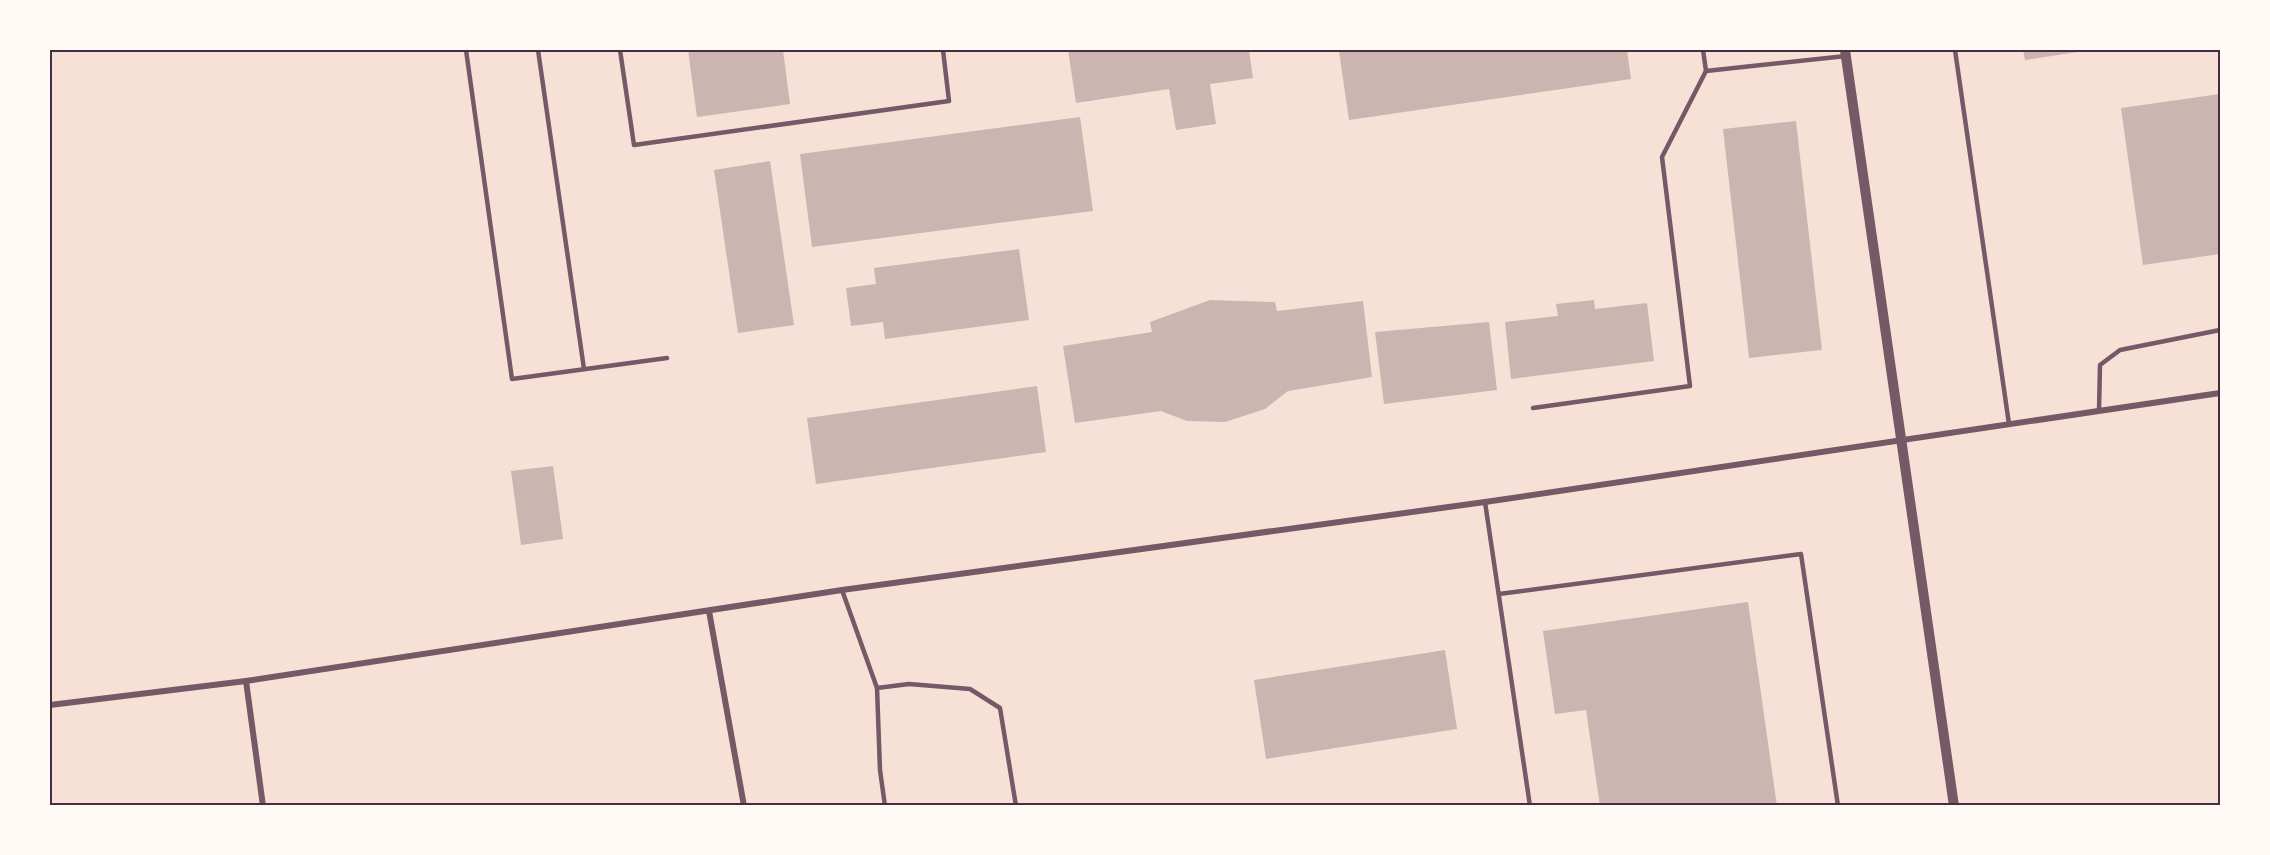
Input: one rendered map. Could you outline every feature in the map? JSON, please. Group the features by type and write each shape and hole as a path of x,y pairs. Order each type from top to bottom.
{"street":[{"path":"1845,53 1954,806"},
{"path":"50,705 246,681 842,590 1485,502 2220,393"},
{"path":"709,611 744,806"},
{"path":"246,681 263,806"}],"lane":[{"path":"466,50 512,379 668,358"},
{"path":"538,50 584,369"},
{"path":"620,50 634,145 950,101 944,50"},
{"path":"1533,408 1690,386 1662,157 1706,71 1703,50"},
{"path":"1954,50 2009,424"},
{"path":"1706,71 1845,53"},
{"path":"2099,411 2100,365 2120,350 2220,330"},
{"path":"1485,502 1530,806"},
{"path":"1499,594 1801,554 1838,806"},
{"path":"842,590 877,688 880,770 885,806"},
{"path":"877,688 909,684 970,689 1000,708 1016,806"}],"building":[{"path":"688,50 783,50 790,104 697,117"},
{"path":"1068,50 1249,50 1253,78 1210,84 1216,124 1176,130 1169,89 1076,103"},
{"path":"1627,50 1631,79 1349,120 1339,51"},
{"path":"2023,50 2083,50 2084,51 2025,60"},
{"path":"2220,94 2220,254 2143,265 2121,108"},
{"path":"1080,117 1093,211 812,247 800,154"},
{"path":"1796,121 1822,350 1749,358 1723,129"},
{"path":"770,161 794,325 738,333 714,170"},
{"path":"1019,249 1029,320 885,339 883,322 851,326 846,288 876,284 874,268"},
{"path":"1210,300 1275,302 1277,311 1363,301 1372,377 1288,391 1265,409 1225,422 1187,421 1161,411 1075,423 1063,346 1152,332 1150,322"},
{"path":"1594,300 1595,309 1647,303 1654,361 1511,379 1505,322 1558,316 1556,304"},
{"path":"1489,322 1497,390 1384,404 1375,332"},
{"path":"1037,386 1046,452 816,484 807,418"},
{"path":"553,466 563,539 521,545 511,471"},
{"path":"1748,602 1777,806 1600,806 1586,710 1555,714 1543,631"},
{"path":"1445,650 1457,729 1266,759 1254,680"}]}
